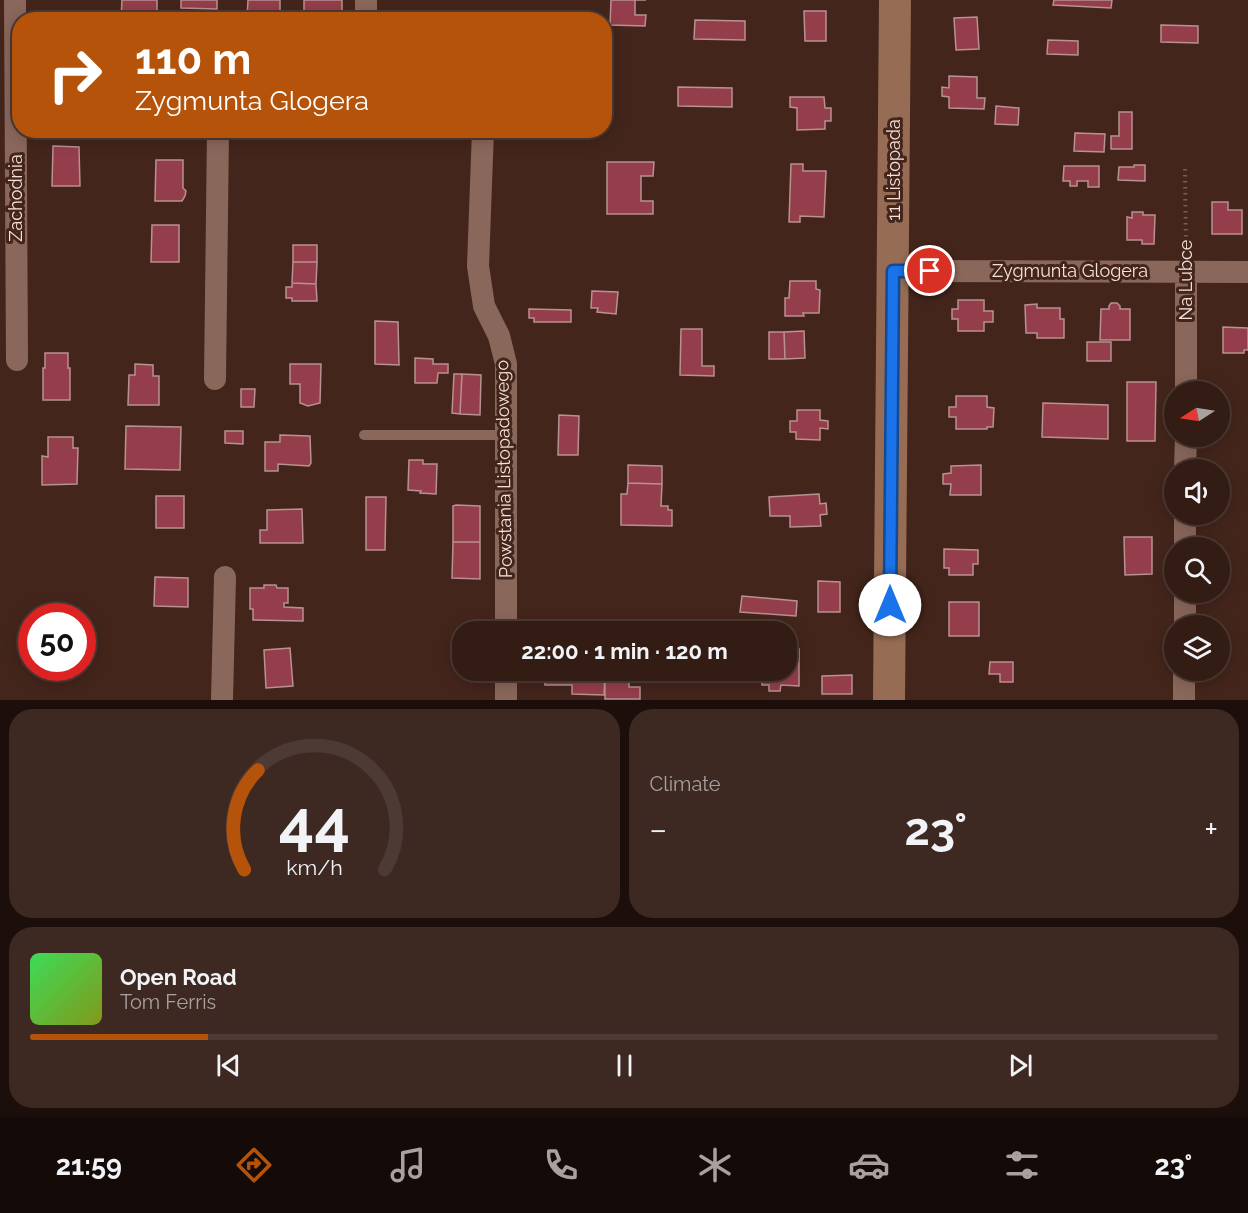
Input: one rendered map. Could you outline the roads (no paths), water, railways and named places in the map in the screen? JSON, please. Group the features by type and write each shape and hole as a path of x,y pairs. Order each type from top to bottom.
{"main road":[{"name":"11 Listopada","path":"889,700 895,0"}],"street":[{"name":"Zachodnia","path":"16,138 17,360"},
{"path":"215,379 218,138"},
{"name":"Powstania Listopadowego","path":"483,138 478,266 484,306 499,336 506,363 506,621"},
{"name":"Zygmunta Glogera","path":"893,271 1248,272"},
{"name":"Na Lubce","path":"1186,271 1186,381"},
{"path":"222,700 225,578"},
{"path":"506,681 506,700"},
{"path":"1184,681 1184,700"}],"lane":[{"path":"364,435 506,435"}]}
